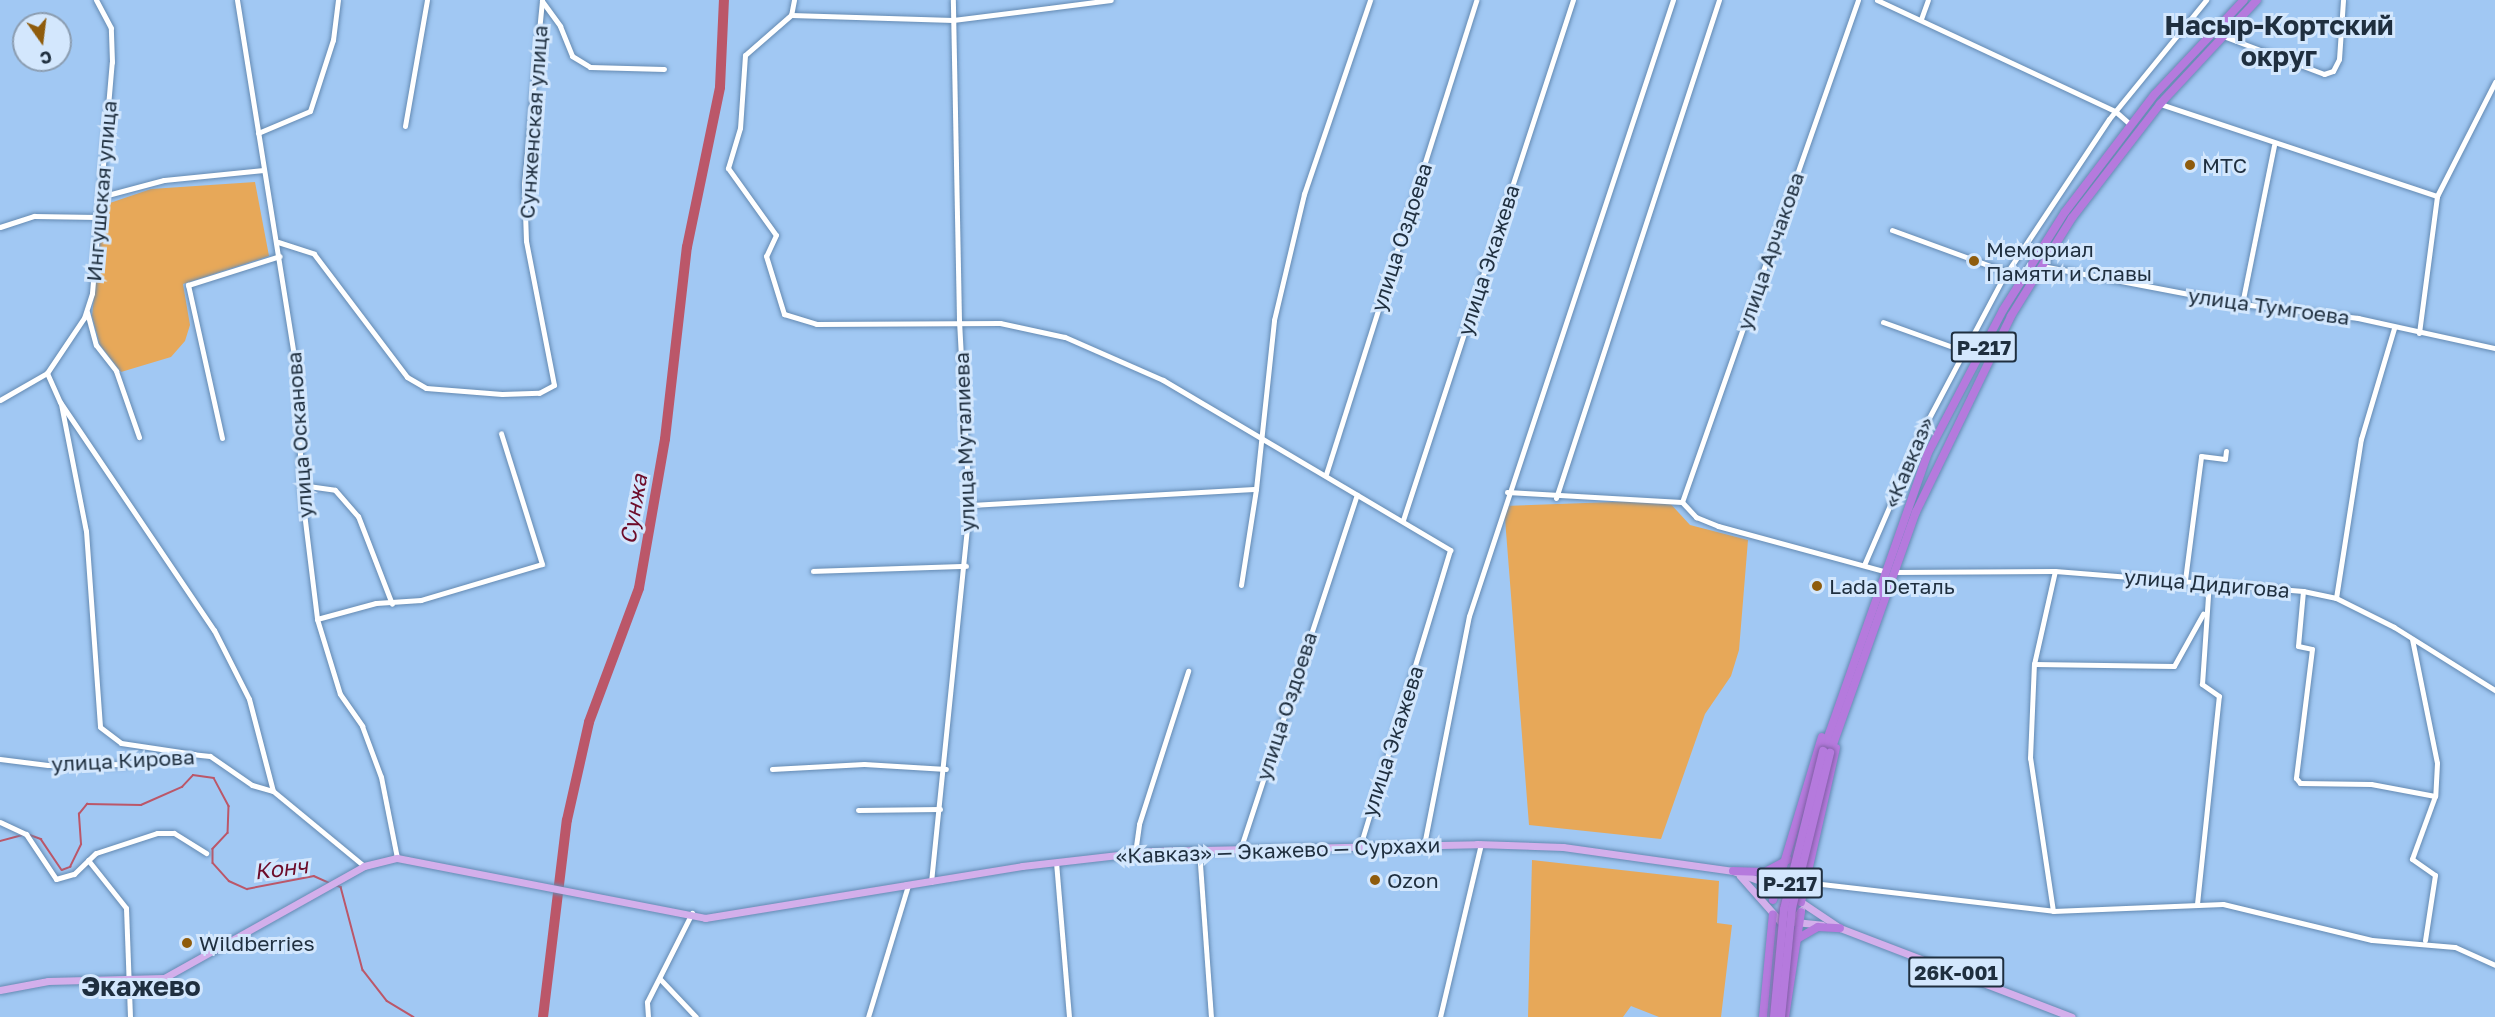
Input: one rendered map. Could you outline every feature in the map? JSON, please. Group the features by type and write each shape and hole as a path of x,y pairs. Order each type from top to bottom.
{"highway":[{"name":"«Кавказ»","path":"1800,901 1847,707 1888,572 1928,453 2003,310 2065,212 2131,125 2244,0"},
{"name":"«Кавказ»","path":"1783,1017 1792,908 1836,702 1888,572 1980,374 2042,266 2160,104 2257,0"},
{"path":"1773,900 1789,860 1817,751 1836,702"},
{"name":"«Кавказ»","path":"1774,1017 1784,909 1827,752 1847,707"},
{"path":"1733,871 1765,872 1789,860"},
{"path":"1797,939 1801,912"},
{"path":"1763,1017 1773,914"},
{"path":"1797,939 1818,927 1840,928"},
{"name":"Р-217","path":"1783,1017 1797,939"}],"main road":[{"name":"«Кавказ» — Экажево — Сурхахи","path":"397,858 599,900 692,912 705,918 759,913 908,885 1056,862 1135,853 1199,850 1481,844 1563,848 1733,871 1790,892"},
{"path":"0,990 126,977 164,978 345,879 364,866 397,858"},
{"path":"1733,871 1773,914 1789,922 1840,928"},
{"path":"1773,914 1773,900 1790,892 1818,919 1840,928"},
{"path":"1789,922 1801,912 1800,901"},
{"name":"26К-001","path":"1840,928 2058,1014 2072,1017"}],"street":[{"name":"Ингушская улица","path":"47,373 86,311 100,197 112,62 111,28 96,0"},
{"name":"улица Осканова","path":"237,0 278,242 298,382 301,485 317,619 340,694 362,726 381,777 397,858"},
{"path":"258,133 310,111 333,40 338,0"},
{"path":"405,126 427,0"},
{"path":"542,0 560,26 572,56 590,67 664,69"},
{"name":"Сунженская улица","path":"278,242 314,254 407,377 426,388 502,394 539,393 554,385 526,241 524,184 542,0"},
{"path":"794,0 791,15 745,55 740,128 728,168 776,235 766,256 784,314 816,324 959,320 1065,337 1163,380 1403,520"},
{"name":"улица Муталиева","path":"931,882 946,769 966,566 969,505 959,320 953,0"},
{"path":"791,15 953,20 1112,0"},
{"path":"1241,585 1256,489 1274,320 1304,194 1370,0"},
{"name":"улица Оздоева","path":"1326,474 1476,0"},
{"name":"улица Экажева","path":"1360,847 1449,568 1446,545 1403,520 1573,0"},
{"path":"1424,845 1469,616 1507,492 1673,0"},
{"path":"1556,498 1719,0"},
{"name":"улица Арчакова","path":"1682,502 1858,0"},
{"path":"1877,0 2115,111 2131,125"},
{"path":"1921,19 1928,0"},
{"path":"1863,565 1922,431 1967,352 2007,272 2115,111 2206,0"},
{"path":"2223,36 2324,74 2333,71 2339,59 2343,0"},
{"path":"2419,333 2437,196 2495,82"},
{"path":"2160,104 2274,145 2437,196"},
{"path":"2242,304 2274,145"},
{"path":"100,197 164,180 264,170"},
{"path":"0,227 34,216 97,217"},
{"path":"1892,230 2007,272"},
{"path":"222,438 188,285 280,256"},
{"name":"улица Тумгоева","path":"2042,266 2495,348"},
{"path":"86,311 96,345 116,371 139,437"},
{"path":"1883,322 1967,352"},
{"path":"2336,598 2361,440 2394,328"},
{"path":"0,400 47,373 60,402 214,630 249,699 273,791"},
{"path":"60,402 86,531 100,727 121,743 194,754"},
{"path":"317,619 376,603 392,604 542,564 501,433"},
{"path":"2185,580 2201,456 2225,459 2226,451"},
{"path":"301,485 335,490 358,516 392,604"},
{"path":"969,505 1256,489"},
{"path":"1507,492 1556,498 1682,502"},
{"name":"улица Оздоева","path":"1240,850 1357,495"},
{"name":"улица Дидигова","path":"1682,502 1696,517 1718,526 1888,572 2055,571 2303,591 2336,598 2412,639 2495,690"},
{"path":"813,571 966,566"},
{"path":"2054,911 2030,758 2034,664 2055,571"},
{"path":"2197,904 2219,696 2202,684 2204,613 2209,582"},
{"path":"2303,591 2298,646 2313,649 2296,778 2300,783 2371,784 2435,796"},
{"path":"2034,664 2174,666 2204,613"},
{"path":"2412,639 2437,763 2435,796 2412,859 2435,875 2425,940"},
{"path":"1135,853 1138,824 1188,671"},
{"name":"улица Кирова","path":"0,759 48,765 126,764 194,754 210,756 252,785 273,791 364,866"},
{"path":"772,769 864,764 946,769"},
{"path":"858,810 940,809"},
{"path":"0,822 26,834 56,879 74,874 88,861 126,840 157,833 174,833 207,854"},
{"path":"1440,1017 1481,844"},
{"path":"1199,850 1211,1017"},
{"path":"88,861 126,908 126,977 130,1017"},
{"path":"1056,862 1069,1017"},
{"path":"1804,882 2054,911 2223,904 2372,940 2425,940 2495,965"},
{"path":"868,1017 908,885"},
{"path":"648,1017 647,1002 661,981 692,912"},
{"path":"661,981 696,1017"}],"shaded area":[{"path":"255,182 269,256 183,284 190,325 185,341 171,357 121,372 100,345 92,316 104,205 151,189"},
{"path":"1667,500 1690,525 1748,540 1739,650 1731,676 1705,714 1661,839 1529,825 1504,506"},
{"path":"1532,860 1719,881 1717,923 1732,925 1721,1017 1659,1017 1631,1006 1623,1017 1528,1017"}],"waterway":[{"name":"Сунжа","path":"543,1017 567,820 589,722 639,588 665,439 687,247 720,87 724,0"},
{"name":"Конч","path":"30,835 41,839 62,870 70,867 81,844 79,814 87,804 141,805 182,787 193,775 214,778 229,806 228,833 213,849 213,863 229,881 247,889 314,876 330,883"},
{"name":"Конч","path":"0,841 22,835"},
{"name":"Конч","path":"335,885 341,887 363,970 387,1001 414,1017"}],"place":[{"name":"МТС","path":"2190,165"},
{"name":"Мемориал Памяти и Славы","path":"1974,261"},
{"name":"Lada Dеталь","path":"1817,586"},
{"name":"Ozon","path":"1375,880"},
{"name":"Wildberries","path":"187,943"}],"district":[{"name":"Насыр-Кортский округ","path":"2279,40"},
{"name":"Экажево","path":"141,987"}]}
